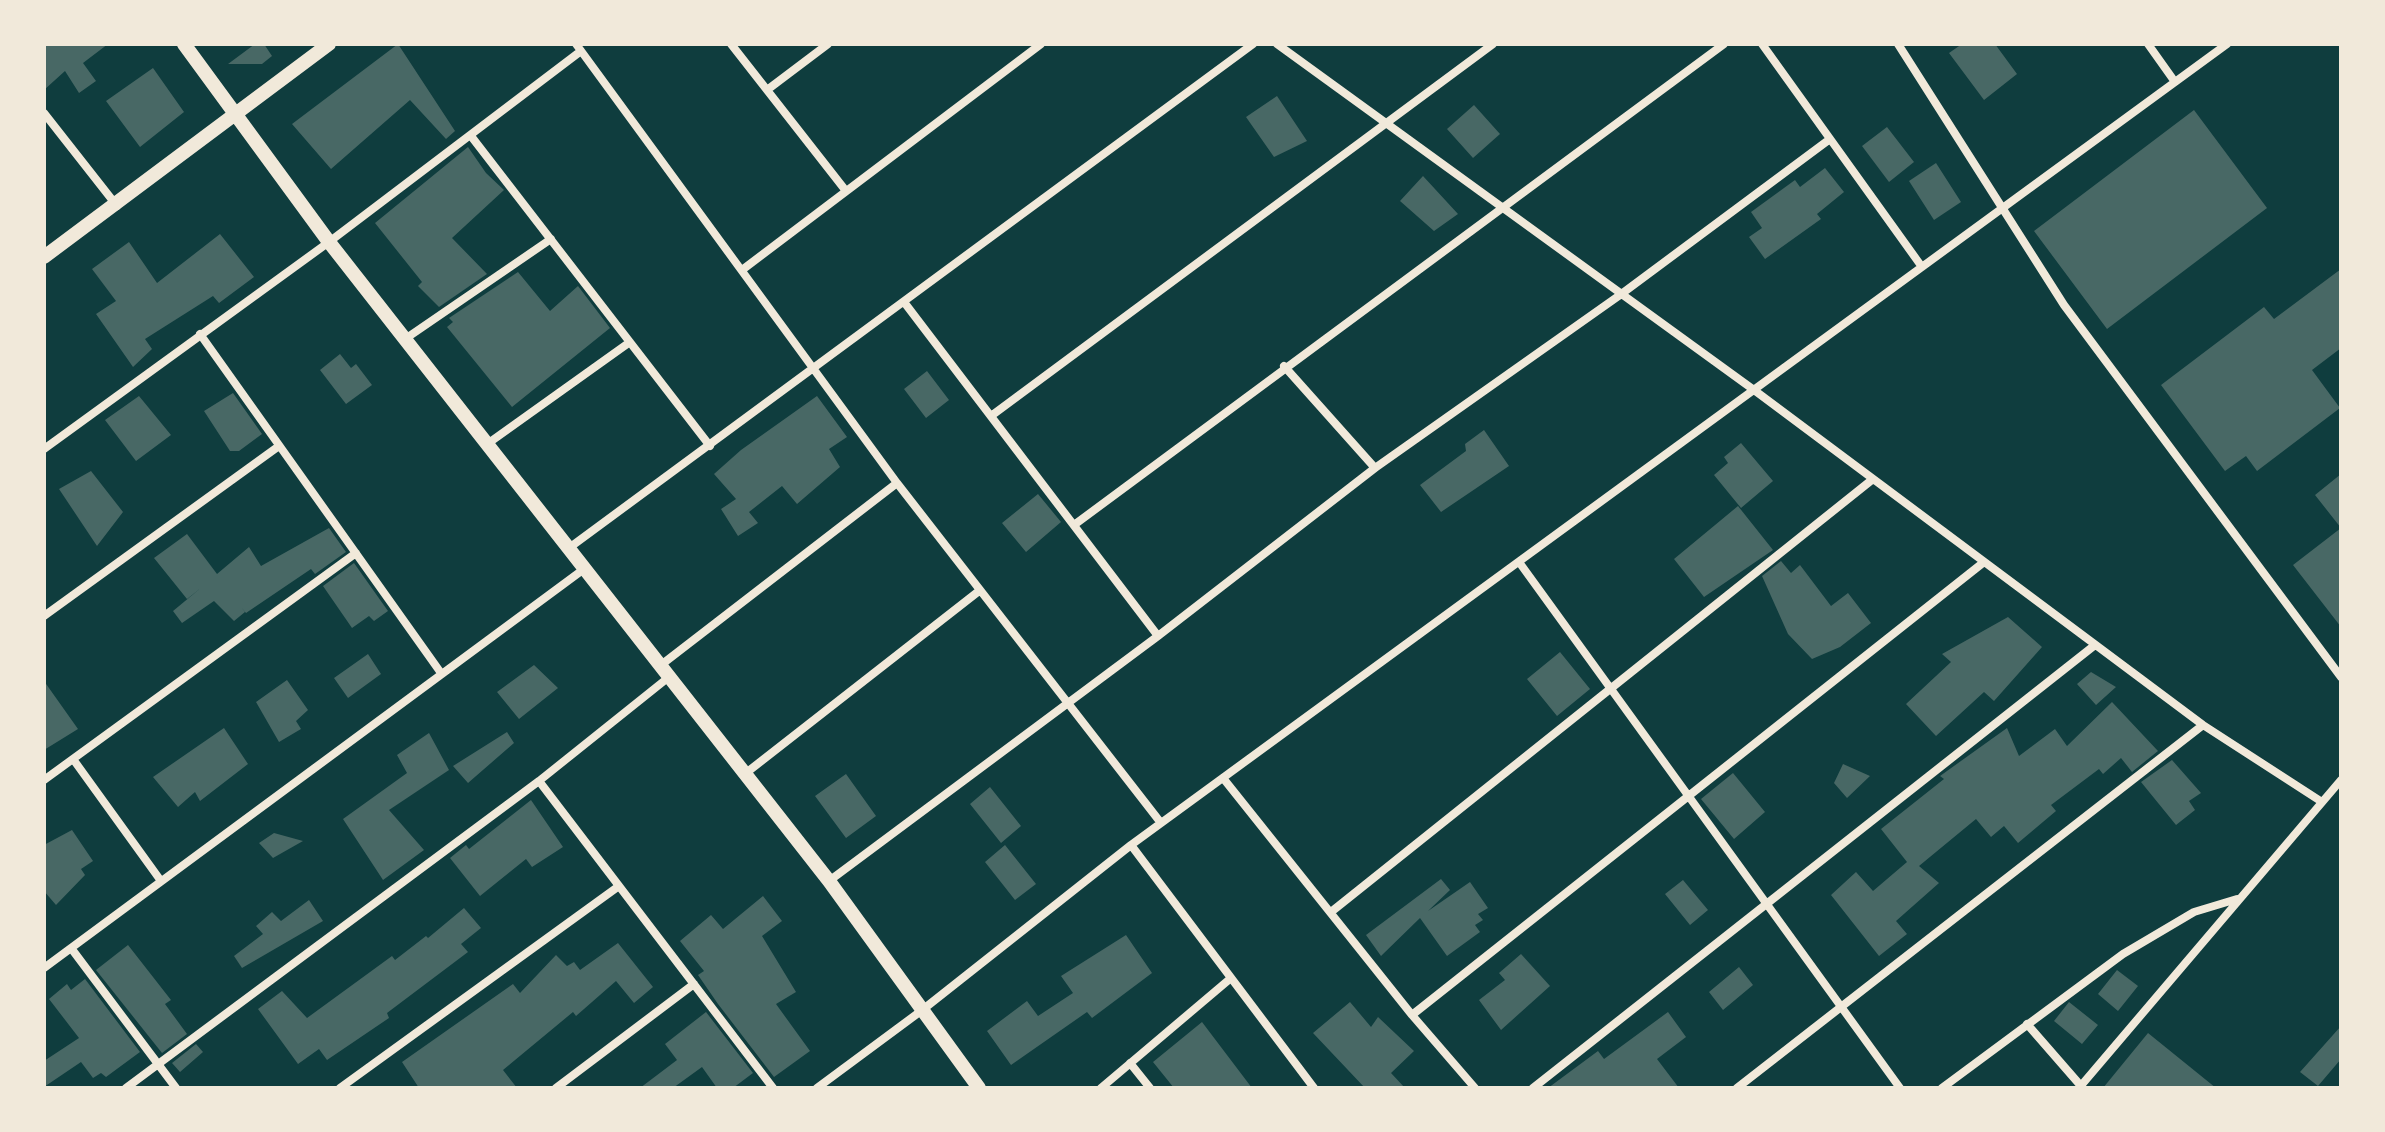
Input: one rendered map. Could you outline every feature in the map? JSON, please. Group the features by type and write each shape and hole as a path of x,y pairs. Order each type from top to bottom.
{"street":[{"path":"184,44 329,242 408,337 584,569 829,881 979,1088"},
{"path":"44,257 117,206 236,111 329,44"},
{"path":"731,44 846,191"},
{"path":"767,90 828,44"},
{"path":"742,270 1041,44"},
{"path":"569,548 1253,44"},
{"path":"1277,44 1754,390 2203,725 2322,802"},
{"path":"991,416 1493,44"},
{"path":"1074,525 1284,366 1724,44"},
{"path":"1762,44 1922,267"},
{"path":"1898,44 1935,97 2002,212 2064,305 2341,677"},
{"path":"2148,44 2175,82"},
{"path":"817,1088 921,1011 1131,845 1922,267 2002,212 2227,44"},
{"path":"44,449 471,136 578,48 897,483 1161,823"},
{"path":"44,113 117,206"},
{"path":"471,136 710,446"},
{"path":"829,881 1158,636 1375,468 1620,295 1830,139"},
{"path":"408,337 551,239"},
{"path":"904,302 1158,636"},
{"path":"200,334 441,673"},
{"path":"490,442 630,342"},
{"path":"1284,366 1375,468"},
{"path":"44,616 279,446"},
{"path":"1331,912 1873,479"},
{"path":"126,1088 539,781 666,671 897,483"},
{"path":"44,780 356,553"},
{"path":"1519,562 1900,1088"},
{"path":"1412,1015 1984,562"},
{"path":"44,968 584,569"},
{"path":"746,773 979,591"},
{"path":"1533,1088 2095,645"},
{"path":"1737,1088 2203,725"},
{"path":"73,759 161,881"},
{"path":"1223,778 1412,1015 1475,1088"},
{"path":"2027,1024 2080,1087 2341,780"},
{"path":"539,781 773,1088"},
{"path":"1131,845 1314,1088"},
{"path":"340,1088 619,886"},
{"path":"1942,1088 2123,954 2194,912 2238,899"},
{"path":"71,948 176,1088"},
{"path":"1101,1088 1231,978"},
{"path":"556,1088 694,984"},
{"path":"1130,1063 1150,1088"}],"building":[{"path":"44,44 108,44 83,63 96,81 79,93 65,71 44,90"},
{"path":"255,44 264,44 272,56 262,64 228,64"},
{"path":"398,44 455,131 446,139 410,100 331,169 292,124"},
{"path":"1962,44 1995,44 2017,74 1984,100 1949,53"},
{"path":"153,68 184,112 140,147 106,101"},
{"path":"1277,96 1307,141 1274,157 1246,117"},
{"path":"1474,105 1500,134 1473,158 1447,129"},
{"path":"2194,110 2267,208 2107,329 2034,231"},
{"path":"1887,127 1914,162 1889,182 1862,146"},
{"path":"468,147 486,173 504,190 452,238 487,274 439,307 418,286 422,282 375,223"},
{"path":"1936,163 1961,202 1934,220 1909,181"},
{"path":"1825,168 1844,192 1817,214 1821,219 1765,259 1749,237 1762,228 1751,212 1795,180 1800,187"},
{"path":"1423,176 1458,214 1434,231 1400,201"},
{"path":"220,234 254,277 219,303 213,296 145,339 152,349 133,367 96,314 116,301 92,269 129,242 157,283"},
{"path":"2341,269 2341,348 2312,370 2340,408 2257,471 2246,456 2225,471 2161,385 2264,307 2274,319"},
{"path":"518,272 550,311 578,286 610,328 512,407 447,327 453,322 449,318"},
{"path":"340,354 351,368 356,364 372,385 346,404 320,370"},
{"path":"927,371 949,400 926,418 904,389"},
{"path":"233,393 262,434 239,451 230,451 204,411"},
{"path":"139,396 171,435 136,461 105,420"},
{"path":"817,396 847,437 829,449 840,467 797,504 782,486 749,512 758,523 738,536 721,509 736,499 714,474 741,450"},
{"path":"1484,430 1509,466 1441,512 1420,485 1466,451 1465,444"},
{"path":"1741,443 1773,481 1741,508 1714,475 1728,463 1724,457"},
{"path":"91,471 123,512 97,546 59,489"},
{"path":"2341,474 2341,528 2315,495"},
{"path":"1038,494 1061,522 1026,552 1002,523"},
{"path":"1738,506 1773,550 1704,597 1674,559"},
{"path":"329,528 346,552 315,574 311,569 246,613 241,607 245,612 234,621 214,601 182,623 173,611 202,587 187,599 154,558 187,534 217,574 249,547 261,566"},
{"path":"2341,528 2341,627 2293,565"},
{"path":"1781,561 1791,573 1800,565 1831,606 1848,593 1871,623 1840,647 1812,659 1788,634 1762,576"},
{"path":"354,563 388,611 374,621 369,616 352,628 323,586"},
{"path":"2008,617 2042,647 1994,701 1984,692 1936,736 1906,704 1951,662 1942,654"},
{"path":"1560,652 1590,689 1557,716 1527,679"},
{"path":"368,654 381,674 348,698 334,678"},
{"path":"534,665 558,688 519,719 497,692"},
{"path":"2091,672 2116,687 2096,705 2077,684"},
{"path":"287,680 308,710 296,721 301,729 279,742 256,702"},
{"path":"44,681 78,729 44,750"},
{"path":"2112,702 2158,751 2132,772 2121,758 2103,774 2099,769 2051,805 2056,811 2018,843 2004,826 1991,837 1976,819 1919,866 1939,883 1896,921 1907,934 1879,956 1831,895 1856,872 1873,891 1907,862 1881,829 1944,779 1940,776 2007,728 2019,756 2055,729 2067,746"},
{"path":"224,728 248,764 200,801 195,792 178,807 153,777"},
{"path":"507,732 514,743 468,783 453,766"},
{"path":"429,733 449,770 389,810 424,850 383,880 343,819 407,773 397,755"},
{"path":"2172,760 2201,793 2189,801 2195,810 2176,825 2141,782"},
{"path":"1843,764 1870,776 1847,798 1834,783"},
{"path":"1733,773 1765,812 1734,839 1701,799"},
{"path":"846,774 876,816 846,838 815,796"},
{"path":"990,787 1021,826 1001,843 970,804"},
{"path":"531,800 563,847 532,867 526,859 480,896 450,858 466,845 469,849"},
{"path":"72,830 93,861 81,869 85,875 56,905 44,891 44,845"},
{"path":"274,833 303,841 273,858 259,843"},
{"path":"1005,845 1036,884 1015,900 985,862"},
{"path":"1441,879 1450,890 1428,911 1470,882 1488,908 1478,914 1483,920 1475,925 1480,932 1447,956 1420,918 1381,956 1366,935"},
{"path":"1683,880 1708,910 1690,925 1665,894"},
{"path":"763,896 782,921 762,936 796,992 776,1004 810,1051 774,1077 718,1004 698,975 704,971 680,941 711,915 723,929"},
{"path":"309,900 323,921 242,968 234,956 263,934 256,926 272,912 281,921"},
{"path":"464,908 481,928 461,944 468,952 387,1013 389,1018 327,1060 319,1049 298,1064 258,1009 282,991 307,1018 392,956 395,960 426,936 428,938"},
{"path":"1126,935 1152,973 1092,1018 1087,1012 1011,1065 987,1031 1027,1001 1038,1016 1073,993 1061,976"},
{"path":"618,943 653,987 634,1003 616,981 576,1016 573,1012 503,1070 517,1088 419,1088 402,1062 513,984 520,993 556,955 567,966 574,962 580,970"},
{"path":"128,945 171,1000 165,1004 187,1034 162,1053 96,970"},
{"path":"1521,954 1550,986 1501,1030 1479,1000 1505,980 1499,973"},
{"path":"1739,967 1753,985 1723,1010 1709,992"},
{"path":"2117,970 2138,986 2118,1011 2098,994"},
{"path":"85,979 140,1052 106,1077 101,1073 93,1078 81,1062 44,1087 44,1061 79,1038 49,999 67,984 71,990"},
{"path":"1350,1002 1371,1027 1378,1017 1414,1051 1391,1073 1405,1088 1365,1088 1313,1033"},
{"path":"2069,1002 2098,1025 2082,1044 2054,1021"},
{"path":"706,1012 753,1073 733,1088 717,1088 702,1067 673,1088 640,1088 677,1060 665,1044"},
{"path":"1668,1012 1686,1037 1657,1059 1679,1088 1548,1088 1598,1051 1604,1059"},
{"path":"1202,1022 1252,1088 1174,1088 1153,1062"},
{"path":"2341,1026 2341,1059 2318,1086 2300,1072"},
{"path":"2148,1033 2216,1088 2103,1088"},
{"path":"196,1044 203,1052 180,1072 172,1063"}]}
